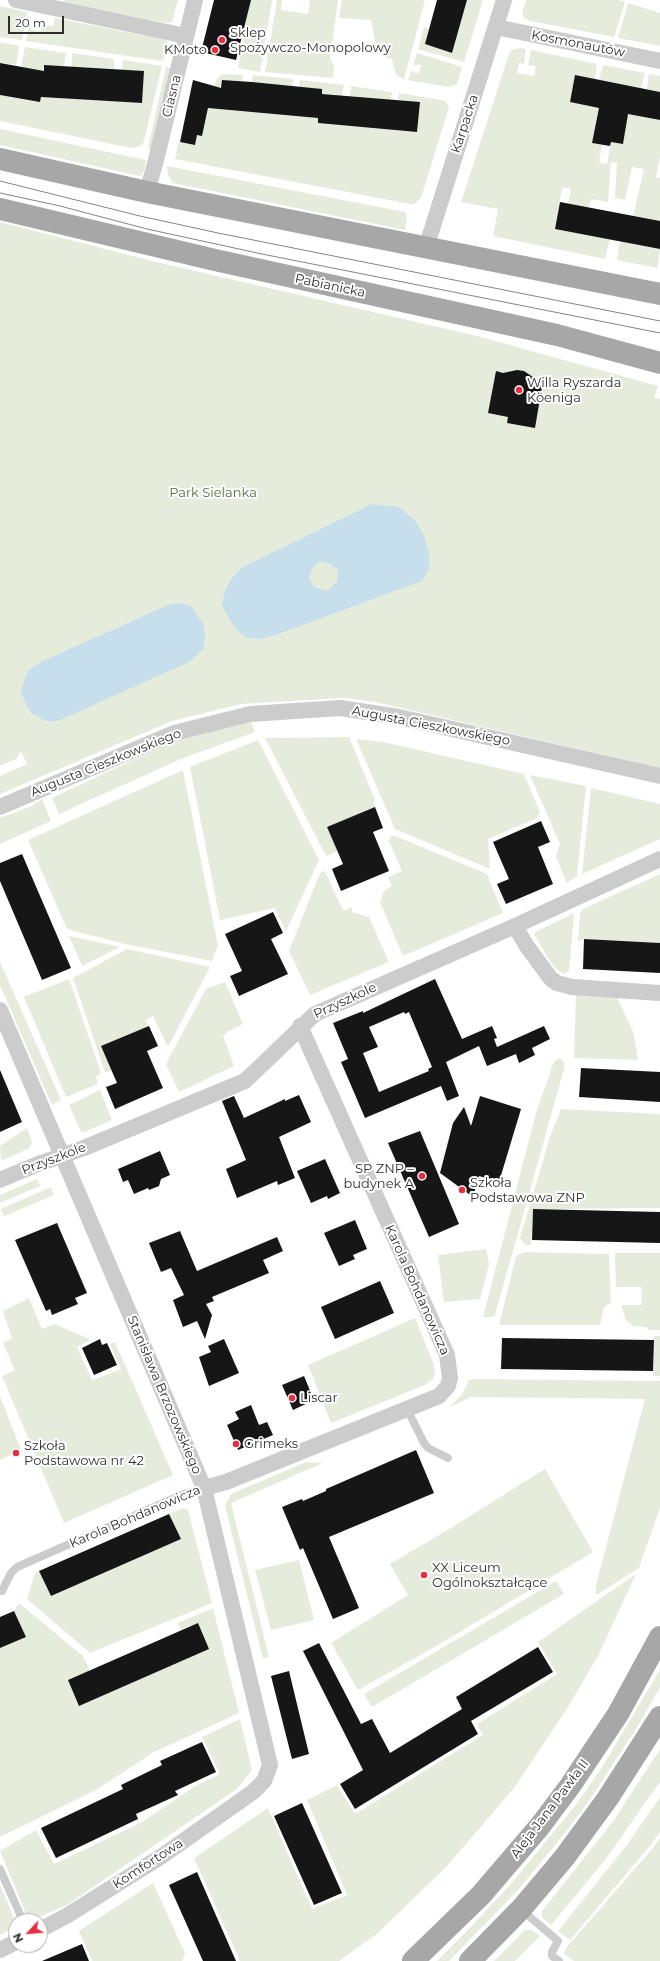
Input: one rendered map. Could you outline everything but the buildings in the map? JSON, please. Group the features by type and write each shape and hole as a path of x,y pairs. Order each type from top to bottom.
{"main road":[{"path":"0,159 147,192 660,294"},
{"name":"Pabianicka","path":"0,210 215,260 557,335 660,363"},
{"name":"Aleja Jana Pawła II","path":"414,1961 482,1895 562,1798 609,1727 660,1636"},
{"path":"470,1961 520,1909 580,1836 638,1754 660,1718"}],"street":[{"path":"16,0 186,36"},
{"name":"Ciasna","path":"147,192 195,0"},
{"name":"Karpacka","path":"426,248 504,0"},
{"name":"Kosmonautów","path":"496,28 660,61"},
{"name":"Augusta Cieszkowskiego","path":"0,807 174,733 250,714 340,708 399,717 660,776"},
{"name":"Przyszkole","path":"0,1180 63,1156 245,1081 314,1014 515,926 660,859"},
{"path":"515,926 526,945 551,979 557,983 572,987 660,993"},
{"name":"Stanisława Brzozowskiego","path":"0,1010 204,1488 270,1765 264,1781 253,1792"},
{"name":"Karola Bohdanowicza","path":"204,1488 226,1482 439,1396 444,1392 450,1378 447,1355 300,1026"},
{"name":"Komfortowa","path":"48,1926 68,1915 162,1856 253,1792"}],"lane":[{"path":"407,1409 424,1444 428,1448 448,1458"},
{"name":"Karola Bohdanowicza","path":"2,1591 11,1573 17,1568 186,1493 204,1488"},
{"path":"0,1869 19,1913"},
{"path":"520,1909 558,1941 552,1952 552,1956 559,1961"}],"green space":[{"path":"64,0 178,0 172,22 167,23 66,4"},
{"path":"246,0 272,0 260,72 238,68 246,28 244,28"},
{"path":"277,0 282,0 281,10 308,14 310,0 338,0 330,59 334,66 333,78 265,72"},
{"path":"342,0 425,0 404,79 396,75 392,59 386,58 385,51 376,46 371,20 339,18"},
{"path":"467,0 483,0 464,62 418,49 424,27 429,29 425,44 452,53"},
{"path":"526,0 618,0 625,2 614,37 530,21 524,18 522,13"},
{"path":"628,3 660,13 660,46 618,38"},
{"path":"0,6 27,12 22,40 0,37"},
{"path":"31,16 31,30 41,31 42,25 53,26 55,18 167,40 164,59 161,61 26,41"},
{"path":"0,42 19,46 16,65 0,63"},
{"path":"25,47 66,53 64,66 44,66 44,71 21,67"},
{"path":"520,48 526,49 524,64 519,63 517,73 534,76 536,66 528,65 531,50 597,64 595,79 575,75 570,102 660,120 660,156 656,177 660,178 660,221 633,216 644,169 632,167 625,200 615,198 617,163 611,162 608,202 591,199 589,208 568,204 571,189 562,188 555,229 610,239 605,259 493,236 498,209 461,202 509,54 512,50","holes":["625,132 623,144 611,142 607,164 599,162 602,145 592,143 594,135 603,137"]},
{"path":"72,53 114,59 114,69 72,67"},
{"path":"417,53 462,67 457,84 449,87 408,80 411,71 419,74 421,65 413,65"},
{"path":"123,60 162,66 143,144 138,147 131,148 0,121 0,95 40,102 41,97 142,103 144,71 122,70"},
{"path":"603,65 645,73 641,88 599,80"},
{"path":"166,67 171,68 151,149 148,148"},
{"path":"222,74 243,75 242,81 222,80 220,109 318,118 318,123 417,132 420,103 398,100 399,93 446,101 449,107 421,198 414,204 410,204 175,159 178,144 180,142 195,145 197,135 202,136 213,88 217,79"},
{"path":"649,74 660,76 660,92 647,89"},
{"path":"253,75 293,79 293,86 252,82"},
{"path":"300,80 344,85 342,95 322,94 322,89 299,87"},
{"path":"351,86 392,92 391,100 350,96"},
{"path":"0,129 146,160 144,171 140,176 0,145"},
{"path":"167,166 405,212 407,217 405,230 173,183 168,175"},
{"name":"Park Sielanka","path":"0,222 156,262 477,336 658,386 654,397 660,399 660,768 375,702 344,698 241,704 172,721 0,794 0,776 27,764 21,751 16,759 0,766"},
{"path":"620,241 660,249 657,268 617,260"},
{"path":"251,722 255,732 181,759 59,814 52,798 163,746 192,735"},
{"path":"349,737 375,800 373,802 375,807 328,827 337,851 326,856 265,738"},
{"path":"356,739 383,742 524,774 540,812 537,818 488,839 490,869 395,829"},
{"path":"258,740 319,860 286,931 275,908 220,920 190,767"},
{"path":"183,770 218,946 212,961 125,944 67,929 28,840"},
{"path":"530,775 586,786 577,876 567,883 556,857 560,844"},
{"path":"591,788 660,804 660,839 582,874"},
{"path":"42,799 51,821 0,844 0,818 32,806"},
{"path":"391,836 395,836 487,874 503,913 403,956 380,902 384,891 392,886 388,877 402,871 389,841"},
{"path":"325,871 343,911 352,907 352,912 369,917 389,962 310,995 289,951 320,873"},
{"path":"660,874 660,943 584,939 578,941 580,913 583,909"},
{"path":"574,913 569,971 564,974 555,968 550,961 535,936 535,932"},
{"path":"69,936 120,947 82,966"},
{"path":"127,949 210,967 168,1047 153,1016 146,1020 148,1026 112,1071 105,1072 73,978"},
{"path":"0,962 61,1100 52,1105 0,985"},
{"path":"69,979 101,1073 96,1077 98,1084 66,1097 24,997"},
{"path":"225,982 243,1024 227,1032 223,1036 234,1066 179,1092 166,1064 206,989"},
{"path":"576,995 617,997 634,1034 638,1060 574,1058"},
{"path":"560,1058 564,1062 564,1069 495,1315 493,1317 483,1317 536,1113 554,1061"},
{"path":"100,1090 112,1120 81,1132 69,1105"},
{"path":"561,1109 660,1114 660,1208 533,1209 531,1245 525,1245 520,1238 550,1137"},
{"path":"27,1128 32,1142 29,1148 1,1161 0,1146"},
{"path":"37,1179 40,1186 0,1203 0,1195"},
{"path":"51,1187 54,1195 4,1216 1,1209"},
{"path":"486,1249 489,1264 480,1299 444,1302 438,1255"},
{"path":"525,1252 609,1254 611,1303 604,1307 600,1325 499,1325 516,1256"},
{"path":"615,1253 660,1253 660,1330 648,1330 646,1327 633,1326 626,1320 621,1305 641,1305 642,1287 616,1287"},
{"path":"29,1298 42,1329 55,1324 89,1339 89,1341 77,1347 92,1380 121,1369 110,1344 115,1342 173,1475 64,1523 2,1376 15,1370 3,1343 12,1338 3,1311"},
{"path":"415,1318 433,1362 435,1372 433,1379 425,1385 331,1423 308,1365"},
{"path":"654,1336 660,1336 660,1376 653,1376"},
{"path":"469,1380 660,1381 660,1508 639,1568 596,1595 596,1585 645,1399 471,1397 448,1408 462,1395"},
{"path":"0,1396 21,1450 0,1460"},
{"path":"306,1462 323,1463 231,1503 269,1657 263,1659 225,1506 231,1494"},
{"path":"545,1469 593,1552 438,1645 358,1690 331,1643 408,1595 390,1564"},
{"path":"184,1508 188,1510 212,1603 90,1653 27,1599 35,1573 39,1571 51,1596 181,1539 169,1514"},
{"path":"299,1560 314,1620 271,1630 255,1570"},
{"path":"636,1574 598,1656 568,1707 514,1788 449,1864 378,1933 339,1961 240,1961 194,1858 268,1808 312,1909 347,1895 307,1800 337,1785 355,1814 483,1735 477,1724 557,1674 538,1642"},
{"path":"556,1581 564,1594 372,1707 364,1694"},
{"path":"19,1603 83,1656 90,1671 79,1706 209,1649 198,1623 181,1630 178,1623 213,1608 239,1713 154,1752 96,1790 0,1837 0,1648 26,1637 14,1611"},
{"path":"660,1670 660,1687 638,1726 589,1801 565,1833 518,1890 449,1961 437,1961 511,1884 575,1806 601,1769"},
{"path":"240,1719 252,1770 237,1789 67,1905 48,1913 26,1913 0,1851 36,1830 54,1864 142,1822 197,1785 220,1774 202,1737"},
{"path":"660,1749 660,1782 605,1860 551,1925 542,1917 542,1911 614,1820"},
{"path":"660,1797 660,1832 570,1940 558,1931 626,1846"},
{"path":"660,1838 660,1961 574,1961 564,1954 566,1948"},
{"path":"153,1883 185,1953 182,1961 92,1961 79,1931"},
{"path":"0,1885 12,1913 8,1913 8,1931 0,1935"},
{"path":"525,1930 532,1930 540,1936 515,1961 494,1961"}],"water":[{"path":"372,504 398,507 415,520 424,536 429,553 429,569 422,581 273,636 258,639 245,637 234,627 222,606 224,594 231,579 241,568","holes":["319,562 329,563 337,569 337,582 327,591 314,587 309,578 312,568"]},
{"path":"181,603 191,606 203,624 205,635 203,649 189,662 58,721 46,721 31,713 24,700 21,690 26,675 31,669 43,661 168,605"}],"tram line":[{"path":"0,181 140,216 218,233 660,321"},
{"path":"0,193 60,206 147,229 262,254 660,333"}],"place":[{"name":"Sklep Spożywczo-Monopolowy","path":"222,40"},
{"name":"KMoto","path":"215,50"},
{"name":"Willa Ryszarda Köeniga","path":"519,390"},
{"name":"SP ZNP – budynek A","path":"422,1176"},
{"name":"Szkoła Podstawowa ZNP","path":"462,1190"},
{"name":"Liscar","path":"292,1398"},
{"name":"Grimeks","path":"236,1444"},
{"name":"Szkoła Podstawowa nr 42","path":"16,1453"},
{"name":"XX Liceum Ogólnokształcące","path":"424,1575"}]}
